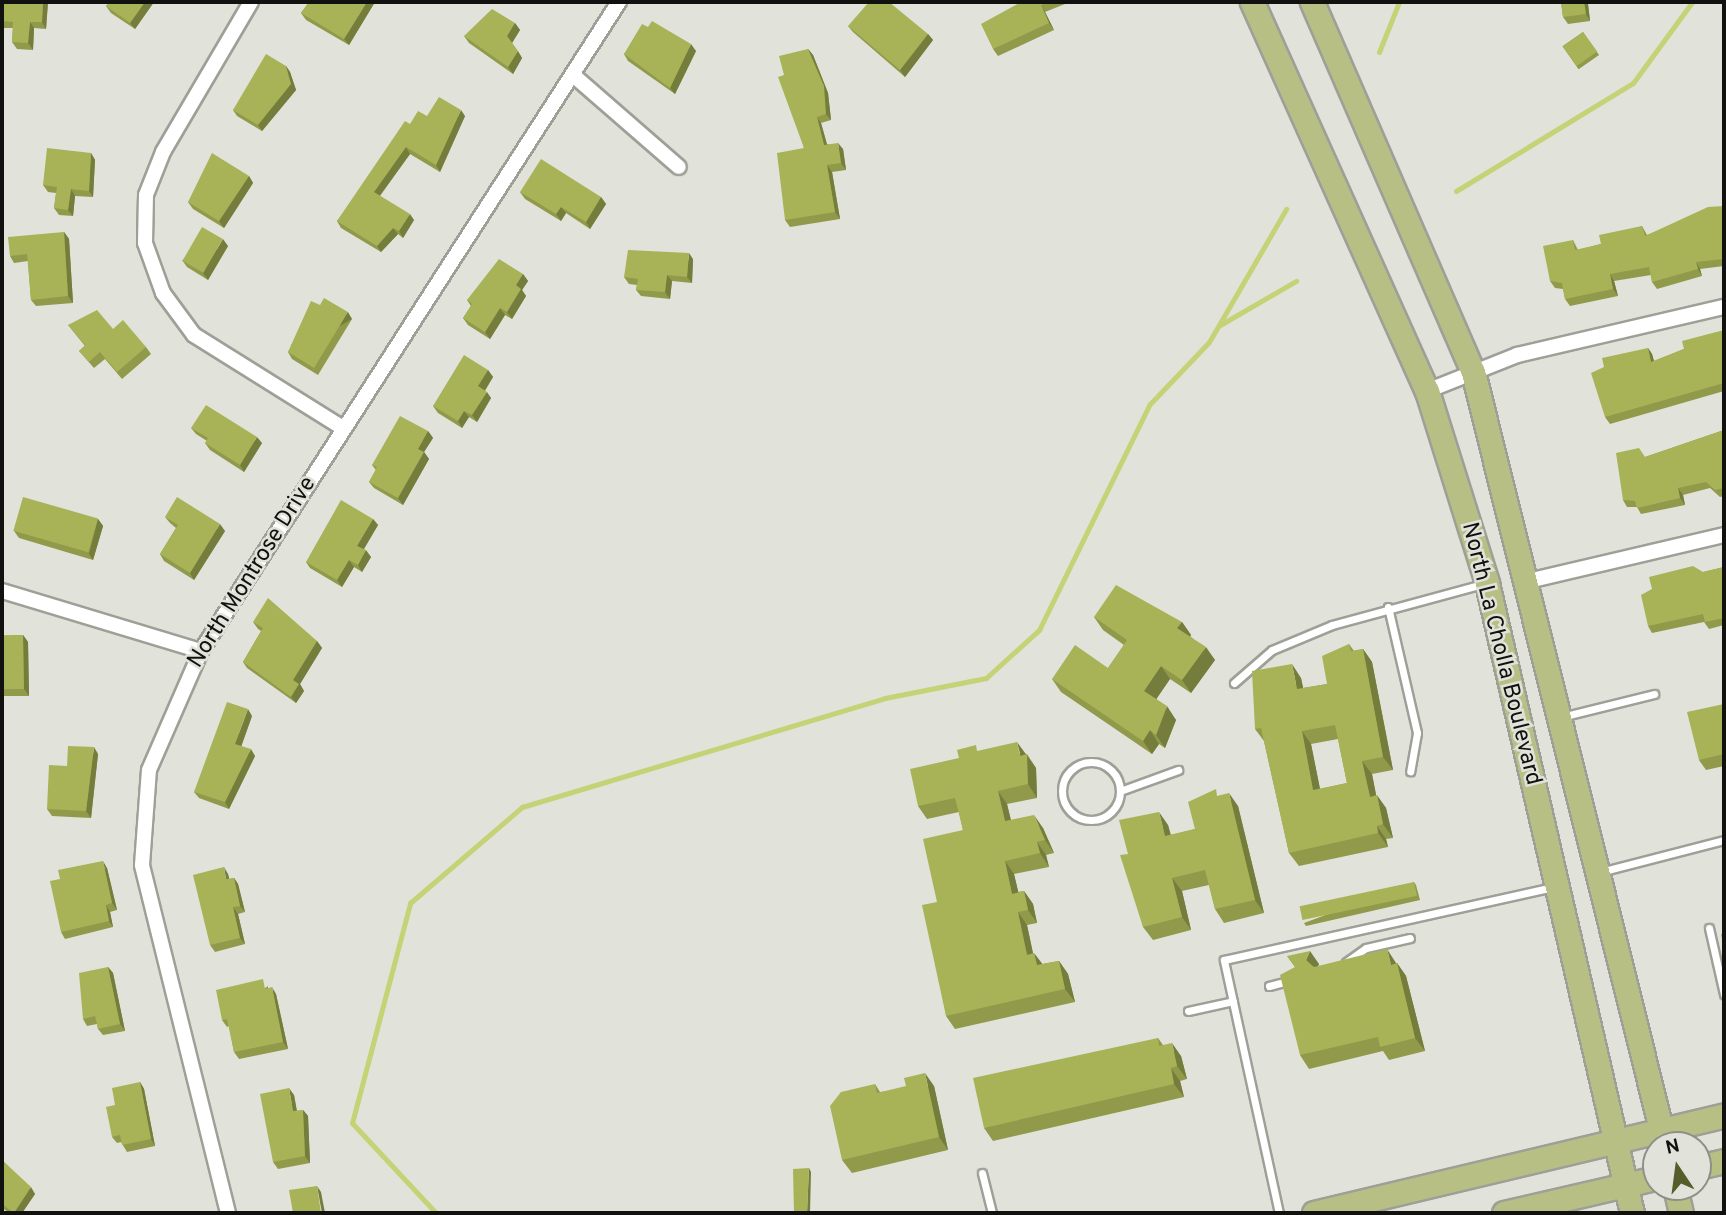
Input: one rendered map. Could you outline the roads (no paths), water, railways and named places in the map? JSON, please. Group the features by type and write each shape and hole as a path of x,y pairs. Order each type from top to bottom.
{"main road":[{"name":"North La Cholla Boulevard","path":"1252,2 1427,391 1487,583 1632,1213"},
{"name":"North La Cholla Boulevard","path":"1312,2 1474,372 1528,581 1661,1131"},
{"path":"1682,1131 1724,1115"},
{"path":"1314,1213 1617,1142 1642,1140"},
{"path":"1504,1213 1642,1182"}],"street":[{"path":"251,2 163,152 146,195 145,243 163,293 194,335 343,428"},
{"name":"North Montrose Drive","path":"228,1213 142,865 149,770 201,651 619,2"},
{"path":"573,75 679,167"},
{"path":"1427,391 1517,355 1724,307"},
{"path":"1528,581 1724,535"},
{"path":"2,591 201,651"}],"lane":[{"path":"1234,683 1272,650 1388,607 1487,583"},
{"path":"1388,607 1417,733 1410,771"},
{"path":"1560,717 1654,694"},
{"path":"1120,791 1109,768 1092,762 1068,773 1061,791 1076,816 1096,820 1113,810 1120,791 1178,770"},
{"path":"1599,872 1724,840"},
{"path":"1279,1213 1224,960 1556,886"},
{"path":"1709,928 1724,994"},
{"path":"1339,967 1366,947 1410,938"},
{"path":"1269,986 1298,978"},
{"path":"1188,1011 1233,1001"},
{"path":"982,1173 992,1213"}],"waterway":[{"path":"1379,52 1399,2"},
{"path":"1456,191 1633,83 1692,2"},
{"path":"436,1213 352,1123 410,903 522,807 885,698 986,678 1039,630 1149,405 1209,342 1286,209"},
{"path":"1220,325 1296,281"}]}
